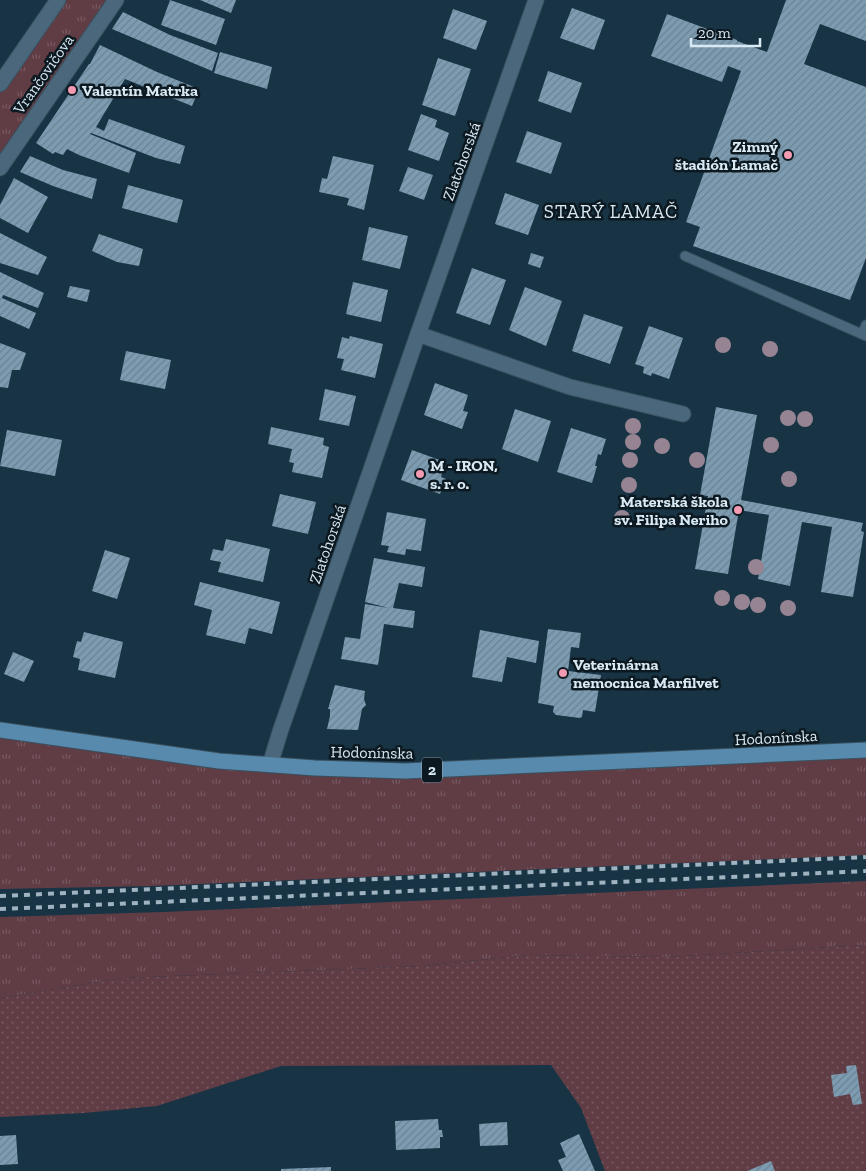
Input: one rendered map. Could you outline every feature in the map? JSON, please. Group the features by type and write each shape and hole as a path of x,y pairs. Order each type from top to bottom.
{"main road":[{"name":"Hodonínska","path":"0,730 180,756 270,765 379,770 443,770 866,750"}],"street":[{"name":"Vrančovičova","path":"0,84 58,0"},
{"name":"Vrančovičova","path":"0,168 116,0"},
{"name":"Zlatohorská","path":"270,765 418,334 536,0"},
{"path":"418,334 570,387 683,414"}],"lane":[{"path":"685,256 864,335 866,325"}],"green space":[{"path":"58,0 116,0 0,168 0,84"},
{"path":"0,730 315,768 866,750 866,855 154,886 0,889"},
{"path":"866,881 866,945 667,957 528,955 422,966 122,978 0,998 0,917 163,912"},
{"path":"866,945 866,1171 605,1171 581,1108 551,1065 281,1066 157,1106 84,1113 0,1117 0,998 122,978 422,966 528,955 667,957"}],"building":[{"path":"170,0 225,19 216,45 161,25"},
{"path":"200,0 236,0 231,13"},
{"name":"Zimný štadión Lamač","path":"786,0 866,0 866,41 820,24 804,64 866,87 866,258 850,300 693,246 700,227 686,222 741,71 728,66 722,82 651,56 667,14 767,52"},
{"path":"572,8 605,20 594,50 560,38"},
{"path":"453,9 487,21 476,50 443,38"},
{"path":"123,12 170,35 218,53 212,71 112,29"},
{"path":"100,45 157,72 199,89 192,106 125,79 96,127 104,131 109,119 185,146 180,164 156,158 91,133 136,153 129,173 67,149 63,155 55,152 53,154 36,143 90,64"},
{"path":"220,52 272,67 267,89 214,73"},
{"path":"438,58 471,69 455,116 422,105"},
{"path":"548,71 582,83 571,113 538,101"},
{"path":"421,114 437,120 435,127 449,133 439,161 408,150"},
{"path":"527,131 562,143 551,174 516,162"},
{"path":"30,156 63,170 97,179 92,199 53,186 20,172"},
{"path":"333,156 374,165 364,210 347,205 348,198 319,192 322,178 327,179"},
{"path":"408,167 433,175 424,200 399,191"},
{"path":"14,178 48,197 28,233 0,218 0,205"},
{"path":"128,185 183,200 177,223 122,208"},
{"path":"505,193 539,205 528,235 495,224"},
{"path":"369,227 408,236 400,269 362,260"},
{"path":"0,233 47,257 38,275 0,263"},
{"path":"99,234 143,249 139,266 117,262 92,251"},
{"path":"531,253 544,257 540,268 528,264"},
{"path":"472,268 506,280 490,325 456,313"},
{"path":"0,272 44,293 38,308 3,295 2,298 36,313 29,329 0,316"},
{"path":"353,282 388,290 381,322 346,314"},
{"path":"70,286 90,290 87,302 67,297"},
{"path":"525,287 562,301 546,346 509,330"},
{"path":"584,314 623,327 610,364 572,351"},
{"path":"649,326 683,338 669,379 652,373 651,376 643,373 644,367 635,364"},
{"path":"350,336 383,344 375,378 341,370 344,359 337,358 342,337 349,339"},
{"path":"0,343 26,353 20,370 12,370 8,388 0,387"},
{"path":"126,351 171,360 165,389 120,380"},
{"path":"435,383 468,395 463,411 468,412 462,429 424,415"},
{"path":"325,389 356,396 349,426 319,420"},
{"path":"716,407 757,415 741,500 863,523 861,531 864,532 853,597 821,592 832,527 802,522 790,586 758,579 769,515 739,510 728,574 695,569 708,496 700,495"},
{"path":"515,409 551,421 538,462 502,449"},
{"path":"271,427 324,438 323,445 329,447 322,478 292,472 294,463 289,462 292,449 268,444"},
{"path":"571,428 606,439 601,455 598,454 592,483 557,472"},
{"path":"7,430 62,440 55,476 0,466"},
{"path":"412,450 445,462 441,477 446,479 440,494 401,480"},
{"path":"280,494 316,502 308,534 272,526"},
{"path":"387,512 426,519 421,551 406,549 405,555 387,552 389,546 381,545"},
{"path":"226,539 270,549 263,582 218,572 221,562 210,560 213,549 223,551"},
{"path":"105,550 130,558 117,599 92,591"},
{"path":"374,558 425,567 422,587 399,583 393,608 415,611 413,628 384,624 378,665 341,659 345,637 360,639 365,604 389,608 365,602"},
{"path":"200,582 280,602 272,634 249,628 245,644 206,635 212,610 194,605"},
{"name":"Veterinárna nemocnica Marfilvet","path":"548,629 581,633 579,648 571,647 568,671 601,675 595,712 583,710 582,717 580,718 556,715 553,712 554,706 538,703"},
{"path":"480,630 539,641 536,663 507,657 502,682 472,677"},
{"path":"84,632 123,642 115,678 78,670 80,659 73,657 77,641 81,642"},
{"path":"13,652 34,661 24,682 4,674"},
{"path":"335,685 365,691 364,699 366,705 362,709 358,730 327,729 330,716 330,709 328,709"},
{"path":"856,1065 862,1104 853,1105 850,1094 834,1097 831,1075 847,1073 846,1066"},
{"path":"438,1119 439,1130 442,1130 443,1137 440,1137 440,1148 396,1150 395,1121"},
{"path":"507,1122 508,1145 480,1146 479,1124"},
{"path":"579,1134 595,1171 563,1171 558,1160 566,1157 560,1143"},
{"path":"16,1135 18,1164 0,1165 0,1136"},
{"path":"771,1161 775,1171 747,1171"},
{"path":"331,1167 331,1171 281,1171 281,1169"}],"railway":[{"path":"0,896 866,857"},
{"path":"0,909 866,871"}],"place":[{"name":"Valentín Matrka","path":"72,90"},
{"name":"Zimný štadión Lamač","path":"788,155"},
{"name":"M - IRON, s. r. o.","path":"420,474"},
{"name":"Materská škola sv. Filipa Neriho","path":"738,510"},
{"name":"Veterinárna nemocnica Marfilvet","path":"563,673"}],"district":[{"name":"STARÝ LAMAČ","path":"611,211"}]}
